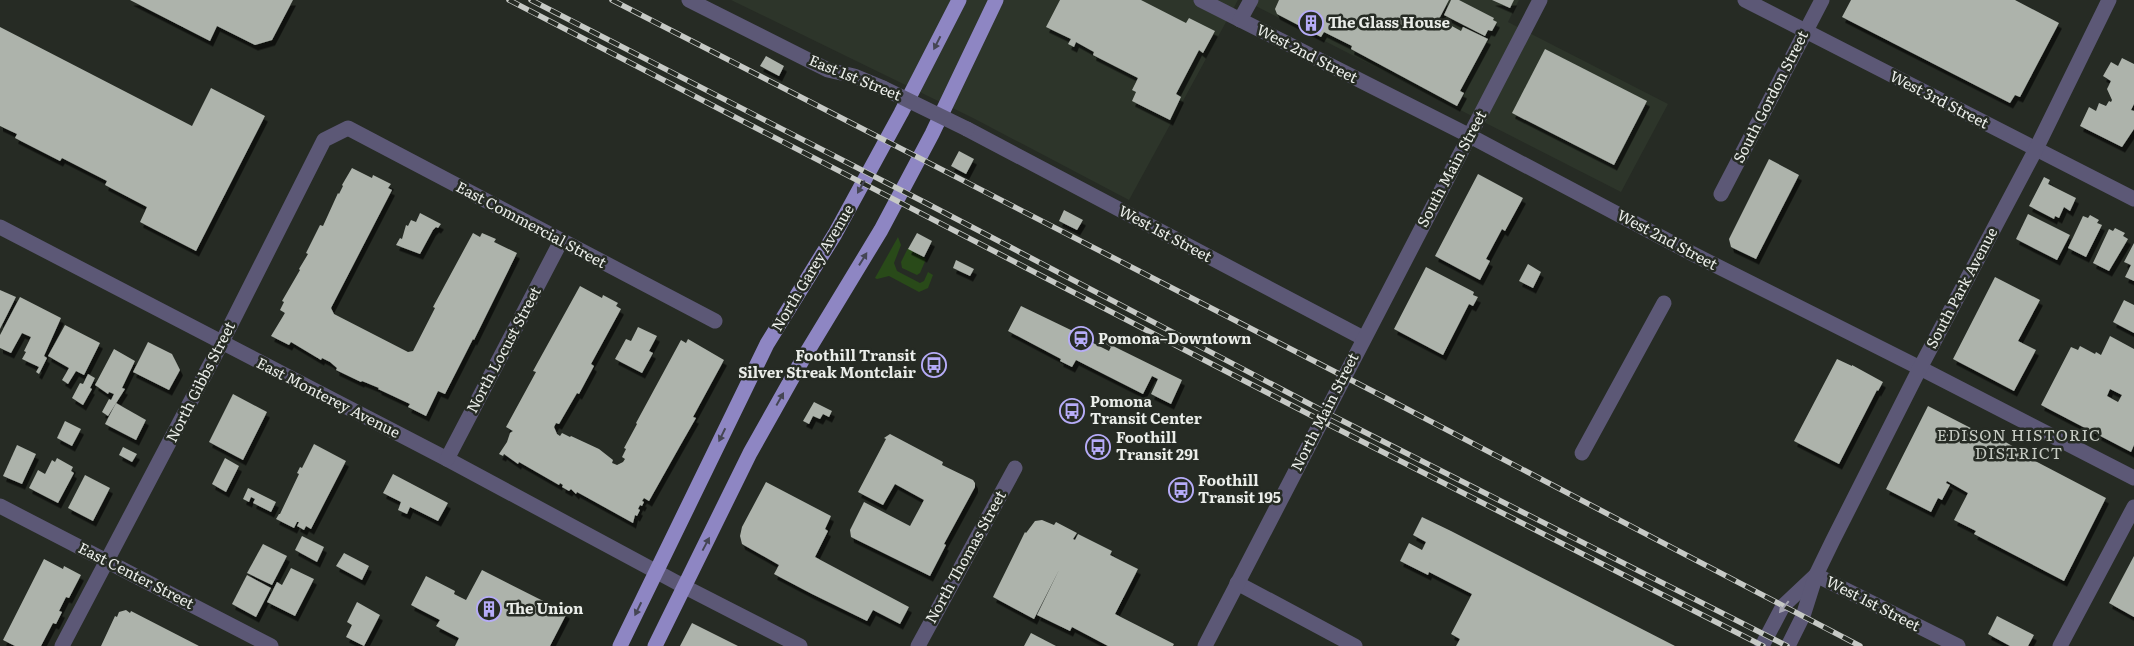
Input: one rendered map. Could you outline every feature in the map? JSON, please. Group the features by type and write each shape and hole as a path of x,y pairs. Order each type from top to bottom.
{"main road":[{"name":"North Garey Avenue","path":"620,646 767,344 835,234 901,114 960,0"},
{"path":"655,646 750,453 804,357 882,230 932,134 950,92 996,0"}],"street":[{"name":"East 1st Street","path":"689,0 828,70 854,76 883,88 967,129"},
{"name":"West 2nd Street","path":"1201,0 1470,136 1700,258 2134,478"},
{"path":"1240,20 1251,0"},
{"name":"South Main Street","path":"1363,338 1540,0"},
{"name":"West 3rd Street","path":"1746,0 1804,32 2134,199"},
{"name":"South Gordon Street","path":"1721,194 1822,0"},
{"name":"South Park Avenue","path":"1816,575 1920,368 2036,149 2109,0"},
{"name":"East Commercial Street","path":"348,128 715,321"},
{"name":"North Gibbs Street","path":"62,646 222,342 324,140 348,128"},
{"name":"West 1st Street","path":"967,129 1363,338"},
{"name":"East Monterey Avenue","path":"0,228 446,459 685,588 800,646"},
{"name":"North Locust Street","path":"446,459 561,241"},
{"path":"1582,453 1664,303"},
{"name":"North Main Street","path":"1205,646 1363,338"},
{"name":"North Thomas Street","path":"918,646 1015,468"},
{"name":"East Center Street","path":"0,506 271,646"},
{"path":"2060,646 2134,507"},
{"path":"1762,646 1783,606 1816,575"},
{"path":"1788,646 1803,616 1816,575"},
{"name":"West 1st Street","path":"1816,575 1958,646"},
{"path":"1237,583 1355,646"}],"shaded area":[{"path":"731,0 1238,0 1129,200 973,118"},
{"path":"1244,0 1519,0 1508,22 1668,104 1621,192"}],"green space":[{"path":"898,237 901,245 894,263 897,271 920,283 924,281 928,272 933,275 928,288 919,292 889,276 875,278"},
{"path":"908,248 926,259 920,273 917,275 902,268 901,262"}],"building":[{"path":"130,0 293,0 272,40 255,45 217,26 210,41"},
{"path":"1060,0 1141,0 1186,23 1189,18 1215,31 1203,53 1199,50 1176,94 1181,97 1170,120 1132,101 1136,92 1132,90 1138,78 1093,55 1094,52 1076,42 1074,47 1068,44 1071,39 1046,27"},
{"path":"1279,0 1449,0 1439,19 1461,31 1463,27 1488,39 1460,91 1464,93 1457,106 1351,49 1352,46 1324,32 1321,37 1277,14 1275,9"},
{"path":"1451,0 1459,0 1494,18 1493,20 1497,22 1492,31 1488,30 1485,36 1444,15"},
{"path":"1492,0 1514,0 1510,8"},
{"path":"1851,0 2015,0 2059,23 2020,97 2015,95 2010,103 1842,17"},
{"path":"0,27 192,126 211,88 265,116 196,251 140,222 147,207 105,185 107,181 62,158 60,161 15,138 17,134 0,126"},
{"path":"1545,49 1647,101 1614,165 1512,113"},
{"path":"766,56 784,66 779,76 760,66"},
{"path":"2122,58 2134,64 2134,104 2131,110 2134,111 2134,129 2122,147 2080,126 2089,107 2096,111 2099,103 2106,106 2109,101 2111,102 2112,100 2107,89 2111,81 2103,76 2111,62 2118,66"},
{"path":"959,151 974,159 966,174 951,166"},
{"path":"1769,159 1799,175 1756,259 1731,247 1729,239"},
{"path":"352,168 372,178 373,175 391,184 388,188 392,190 331,308 334,314 408,352 413,351 435,308 433,307 473,233 480,237 482,233 496,239 494,242 517,253 445,394 438,391 426,416 408,407 410,404 379,388 336,370 337,368 330,362 322,358 321,360 291,342 289,345 271,336 285,313 280,310 284,302 282,301 308,254 306,253 320,225 323,226"},
{"path":"1478,174 1523,198 1505,231 1502,229 1486,259 1490,261 1480,280 1435,256"},
{"path":"2044,177 2050,180 2048,184 2076,198 2070,211 2064,207 2059,218 2055,216 2054,219 2029,206"},
{"path":"1064,210 1083,220 1077,230 1059,221"},
{"path":"420,213 441,224 433,230 420,254 396,245 400,238 402,239 406,225 408,226 411,220 416,222"},
{"path":"2028,214 2070,235 2057,260 2016,239"},
{"path":"2090,215 2099,220 2097,223 2102,225 2086,257 2068,248 2083,216 2088,218"},
{"path":"2115,228 2125,233 2123,236 2128,239 2109,271 2093,263 2109,229 2113,231"},
{"path":"917,233 932,241 924,257 908,249"},
{"path":"2134,243 2134,281 2125,277 2131,265 2124,262"},
{"path":"956,260 974,269 970,276 953,268"},
{"path":"1528,264 1541,272 1533,288 1519,281"},
{"path":"1426,267 1474,292 1473,295 1478,297 1473,306 1469,304 1443,355 1394,329"},
{"path":"1995,277 2040,300 2018,341 2036,350 2014,391 1953,359"},
{"path":"580,286 602,298 603,295 618,303 616,306 621,309 591,364 594,366 579,394 577,393 559,424 556,423 554,427 560,436 562,433 571,436 599,449 613,460 612,463 617,465 625,459 622,457 626,449 624,448 681,340 686,343 688,339 724,360 693,417 696,418 649,501 644,498 642,501 644,502 642,506 640,505 638,509 640,510 637,516 635,515 633,523 577,492 576,494 571,489 569,491 562,487 563,485 560,483 559,485 519,462 518,464 504,454 503,456 499,454 507,442 510,433 513,431 506,427 536,372 533,371"},
{"path":"0,290 16,297 0,329"},
{"path":"20,297 61,318 44,356 47,358 39,374 36,372 39,367 22,359 31,337 22,333 11,353 0,348 0,335"},
{"path":"2124,300 2134,305 2134,333 2113,322"},
{"path":"1021,306 1075,332 1076,329 1091,337 1089,341 1109,351 1111,347 1106,344 1108,340 1113,342 1111,345 1182,380 1171,404 1151,394 1158,379 1152,376 1143,394 1076,360 1072,367 1060,361 1061,359 1008,331"},
{"path":"65,325 100,343 84,375 76,371 68,384 62,380 69,368 48,356"},
{"path":"638,327 657,336 649,351 653,353 642,373 615,359 626,339 631,341"},
{"path":"2110,336 2134,349 2134,445 2131,452 2041,405 2071,347 2078,350 2080,346 2101,355","holes":["2110,389 2122,395 2118,402 2107,396"]},
{"path":"148,342 172,354 180,370 169,390 133,372"},
{"path":"114,349 135,361 122,388 125,389 108,416 102,412 114,394 109,392 108,394 95,385"},
{"path":"1837,359 1883,382 1877,390 1839,464 1794,441"},
{"path":"88,374 95,378 90,388 92,389 83,405 72,398 80,383 83,384"},
{"path":"233,394 267,412 243,460 209,442"},
{"path":"814,402 832,411 829,417 823,414 820,419 813,416 809,424 803,421"},
{"path":"116,403 146,420 136,440 105,424"},
{"path":"1928,406 1996,441 1998,438 2018,449 2016,451 2106,498 2064,581 1974,534 1976,531 1954,520 1968,493 1947,481 1946,483 1950,485 1942,500 1938,498 1931,512 1886,489"},
{"path":"65,421 81,429 72,446 57,438"},
{"path":"890,434 943,462 942,465 973,480 975,483 975,487 944,544 946,545 930,576 851,537 850,530 864,502 910,526 924,500 895,484 883,505 858,492 886,439 884,438"},
{"path":"314,444 346,461 311,529 306,526 304,530 297,526 299,522 297,522 294,528 276,519 299,474 297,473 300,467 302,468"},
{"path":"17,445 36,454 22,484 3,476"},
{"path":"123,447 137,454 132,462 119,455"},
{"path":"57,458 73,467 71,471 74,473 58,503 29,488 38,470 45,474 52,460 55,462"},
{"path":"225,458 239,466 226,492 212,484"},
{"path":"393,474 448,503 438,521 410,507 407,514 398,510 401,502 383,493"},
{"path":"85,475 110,488 93,521 68,508"},
{"path":"766,482 831,516 825,529 828,531 815,557 909,607 900,624 873,610 867,621 812,594 774,574 779,565 742,544 740,536 742,527"},
{"path":"248,488 276,502 271,512 253,503 255,499 251,497 249,502 243,499"},
{"path":"1422,517 1675,646 1456,646 1460,639 1451,634 1472,594 1429,572 1428,575 1400,561 1409,543 1422,550 1426,542 1413,535"},
{"path":"1042,520 1054,525 1056,522 1077,533 1073,539 1075,540 1078,534 1112,551 1110,555 1138,569 1115,614 1174,644 1173,646 1108,646 1072,627 1070,631 1037,615 1059,570 1034,619 993,597 1025,532 1035,521"},
{"path":"302,536 324,547 317,562 295,550"},
{"path":"263,544 287,556 272,585 247,573"},
{"path":"344,553 369,566 362,580 336,566"},
{"path":"2134,556 2134,617 2109,603"},
{"path":"44,559 63,569 64,566 81,575 69,598 66,597 59,611 62,612 56,624 53,623 41,646 15,646 3,640"},
{"path":"291,568 314,579 295,616 267,602 277,582 282,585"},
{"name":"The Union","path":"482,570 567,613 550,646 455,646 459,638 436,626 440,620 411,605 426,576 455,591 454,594 466,600"},
{"path":"247,575 271,588 256,617 232,604"},
{"path":"357,602 380,615 364,646 346,637 352,625 347,622"},
{"path":"126,610 199,646 101,646 115,616 117,617 119,612"},
{"path":"1997,616 2034,635 2028,646 2010,646 1988,634"},
{"path":"692,623 738,646 680,646"},
{"path":"1031,633 1056,646 1024,646"}],"railway":[{"path":"509,0 1320,420 1763,646"},
{"path":"531,0 924,202 1325,412 1787,646"},
{"path":"612,0 1386,398 1860,646"}],"place":[{"name":"The Glass House","path":"1311,23"},
{"name":"Pomona–Downtown","path":"1081,339"},
{"name":"Foothill Transit Silver Streak Montclair","path":"934,365"},
{"name":"Pomona Transit Center","path":"1072,411"},
{"name":"Foothill Transit 291","path":"1098,447"},
{"name":"Foothill Transit 195","path":"1181,490"},
{"name":"The Union","path":"489,609"}],"district":[{"name":"EDISON HISTORIC DISTRICT","path":"2019,444"}]}
